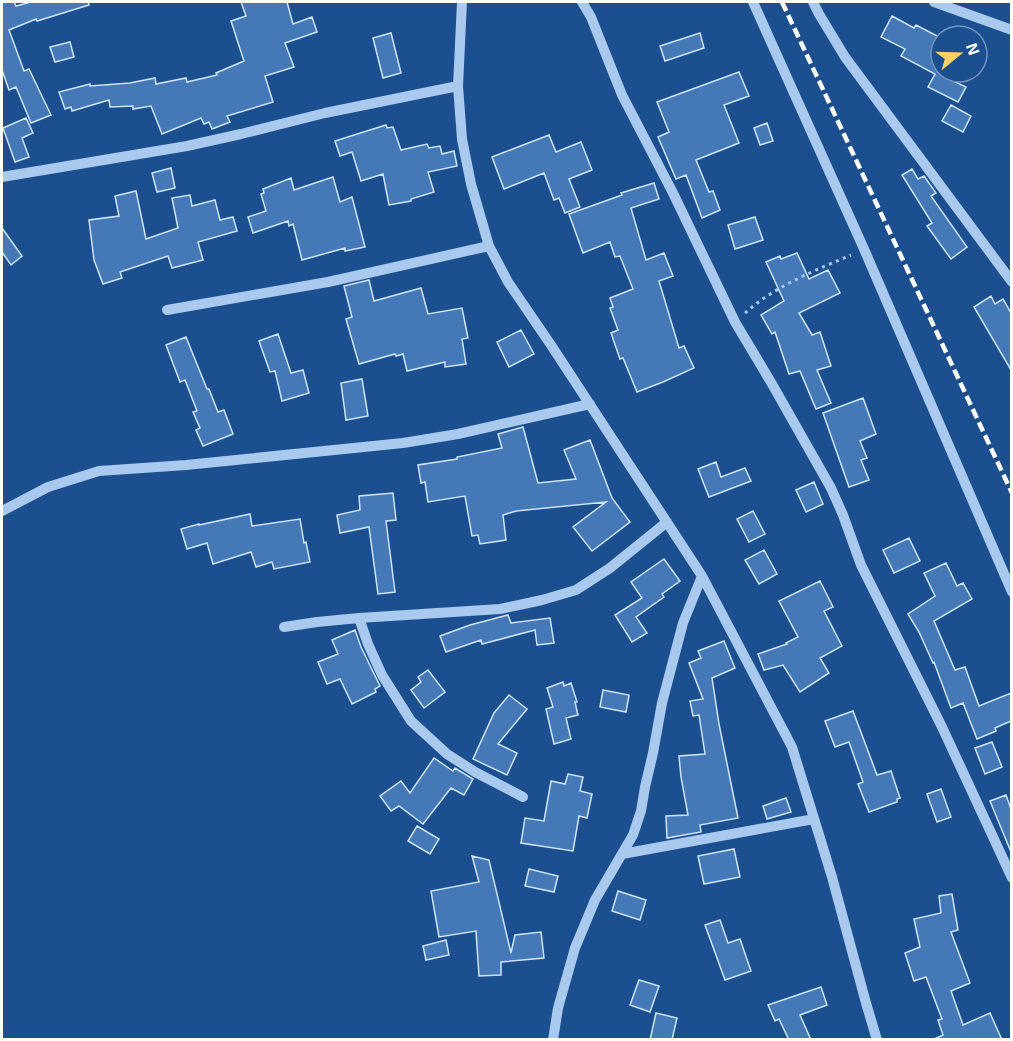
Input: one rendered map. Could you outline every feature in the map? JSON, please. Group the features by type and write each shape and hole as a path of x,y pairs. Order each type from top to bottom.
{"street":[{"path":"462,2 459,86 462,139 471,184 489,246 508,282 702,576 792,747 832,877 877,1040"},
{"path":"582,2 591,17 622,95 673,193 735,322 831,488 861,565 942,727 1011,878"},
{"path":"753,2 864,249 1011,592"},
{"path":"813,2 845,57 1011,282"},
{"path":"934,2 1011,30"},
{"path":"2,177 188,146 325,113 459,86"},
{"path":"167,310 328,282 489,246"},
{"path":"2,511 48,487 99,471 186,465 403,443 458,434 590,404"},
{"path":"284,627 359,618 500,609 542,600 576,590 610,568 667,522"},
{"path":"553,1040 558,1008 575,948 595,900 633,835 641,811 662,703 683,623 702,576"},
{"path":"359,618 382,675 411,721 447,754 523,798"},
{"path":"622,854 814,819"}],"path":[{"path":"735,322 761,299 807,274 864,249"}],"building":[{"path":"2,2 14,2 16,6 31,2 88,2 89,5 37,21 36,19 9,30 24,71 29,69 51,115 31,123 16,87 9,90 2,70"},
{"path":"241,2 287,2 293,24 312,17 317,32 285,43 294,67 265,76 273,102 227,116 230,122 212,129 209,122 204,124 201,118 162,134 151,106 133,109 133,106 110,107 109,100 72,111 71,107 65,109 59,92 90,84 90,86 130,83 155,78 156,84 186,78 187,82 217,75 216,73 244,61 231,21 246,16"},
{"path":"892,16 914,28 916,25 929,32 929,71 901,56 905,49 881,37"},
{"path":"391,33 401,73 383,78 373,38"},
{"path":"700,33 704,48 665,61 660,46"},
{"path":"70,42 74,57 55,62 50,47"},
{"path":"739,72 749,96 724,105 739,143 696,160 709,192 713,191 720,210 702,218 686,175 676,179 658,137 669,132 657,102"},
{"path":"930,84 960,84 966,87 958,102 928,87"},
{"path":"951,105 971,116 963,132 942,121"},
{"path":"26,118 33,133 22,138 29,157 15,162 3,128"},
{"path":"767,123 773,141 760,145 754,128"},
{"path":"386,125 387,128 393,127 401,150 427,144 429,148 440,146 442,154 454,151 457,166 428,172 434,192 411,199 411,201 389,205 383,174 361,181 352,152 340,156 335,141"},
{"path":"549,135 556,152 581,142 592,170 569,179 580,207 565,213 559,198 554,200 544,173 504,189 492,157"},
{"path":"171,168 175,188 157,192 152,173"},
{"path":"912,169 918,179 924,176 936,193 931,196 967,247 951,259 927,226 932,223 902,175"},
{"path":"333,177 340,202 352,197 365,247 345,251 345,248 302,260 293,224 289,226 288,221 253,233 248,217 266,211 261,194 264,193 263,189 291,178 294,190"},
{"path":"654,183 659,199 631,208 646,260 664,253 673,276 659,281 679,348 684,346 694,368 637,392 623,358 620,359 611,333 618,330 610,308 613,307 610,298 633,289 620,256 615,257 610,242 583,253 569,214 622,195 621,193"},
{"path":"136,191 146,239 178,228 172,198 190,195 192,206 215,200 220,220 233,217 237,231 198,242 203,260 172,268 168,256 120,272 122,278 103,284 94,260 89,220 119,216 115,196"},
{"path":"755,217 763,240 735,249 728,225"},
{"path":"2,228 22,256 11,265 2,252"},
{"path":"797,253 809,279 828,270 840,293 799,313 812,335 820,332 831,366 817,370 831,403 816,409 800,371 789,374 775,332 772,334 761,315 784,301 766,262 780,256 781,259"},
{"path":"369,280 374,301 421,288 428,314 462,308 468,338 462,339 466,364 445,367 445,362 407,371 403,354 396,356 395,354 359,364 346,319 352,317 344,286"},
{"path":"991,296 995,304 1003,299 1011,313 1011,370 974,307"},
{"path":"521,330 534,354 509,367 497,342"},
{"path":"278,334 291,373 303,370 309,393 282,401 275,371 270,372 259,341"},
{"path":"186,337 218,412 224,410 233,434 203,446 196,430 200,428 193,412 197,411 185,380 180,382 166,345"},
{"path":"362,379 368,416 346,420 341,383"},
{"path":"863,398 876,434 860,441 867,458 861,460 869,480 849,487 823,413"},
{"path":"523,427 538,483 576,479 564,450 590,440 612,498 630,522 592,551 573,527 606,502 516,511 503,515 506,540 480,544 478,535 472,536 465,496 428,502 425,482 421,483 418,465 457,459 457,457 502,448 498,434"},
{"path":"716,462 721,477 745,468 751,481 709,497 698,469"},
{"path":"814,482 823,504 806,512 796,490"},
{"path":"393,493 396,520 386,521 395,592 378,594 369,527 340,533 337,515 360,510 359,496"},
{"path":"753,511 765,534 749,542 737,519"},
{"path":"250,514 252,526 300,519 310,562 274,569 272,562 256,567 251,552 213,564 207,543 187,549 181,529"},
{"path":"909,538 920,561 894,573 883,550"},
{"path":"764,550 777,574 759,584 745,560"},
{"path":"664,559 680,581 662,594 664,597 636,617 647,633 632,642 615,615 642,598 631,582"},
{"path":"946,563 957,586 963,583 972,599 934,621 955,670 965,667 979,706 1011,693 1011,721 995,728 996,731 977,739 963,703 951,708 934,662 908,614 935,596 924,573"},
{"path":"820,581 833,607 824,611 842,646 820,658 829,673 800,692 783,665 764,670 758,654 787,644 798,637 779,601"},
{"path":"508,615 511,623 550,618 554,643 537,645 535,630 482,644 481,640 446,652 440,636"},
{"path":"355,630 380,686 375,689 376,692 352,704 340,679 327,684 318,662 338,654 332,640"},
{"path":"724,641 735,668 712,678 738,818 700,825 701,832 667,838 666,816 688,815 679,756 705,754 699,715 693,716 690,701 703,699 689,663 701,658 698,651"},
{"path":"428,670 445,692 424,708 411,690 421,682 418,677"},
{"path":"563,682 564,686 571,683 577,702 575,702 578,715 566,718 571,739 554,744 546,709 553,707 547,688"},
{"path":"603,690 629,695 626,712 600,707"},
{"path":"509,695 527,709 498,744 517,753 507,775 473,759 494,713"},
{"path":"853,711 877,775 891,771 900,798 897,802 869,812 858,784 863,782 849,742 835,747 825,721"},
{"path":"992,742 1002,767 985,774 975,748"},
{"path":"434,758 453,771 455,768 473,779 464,795 451,788 423,824 399,806 391,811 380,796 401,781 410,793"},
{"path":"568,774 583,777 580,791 592,794 587,818 579,816 573,851 521,843 525,818 544,821 551,781 565,784"},
{"path":"941,789 951,817 937,822 927,794"},
{"path":"1006,795 1011,809 1011,852 990,801"},
{"path":"786,798 791,812 767,819 763,806"},
{"path":"417,826 439,839 430,854 408,841"},
{"path":"734,849 740,877 704,884 698,856"},
{"path":"472,856 489,860 511,953 515,935 541,932 544,958 501,962 501,975 479,976 476,931 439,937 431,891 479,882"},
{"path":"529,869 558,876 554,892 525,886"},
{"path":"618,891 646,900 640,920 612,911"},
{"path":"952,894 958,930 951,932 970,983 951,991 963,1025 990,1013 1002,1040 932,1040 943,1035 938,1020 942,1019 926,977 914,981 905,953 920,947 914,919 941,913 939,896"},
{"path":"720,920 728,943 740,939 751,971 725,980 705,925"},
{"path":"446,940 449,955 426,960 423,946"},
{"path":"639,980 659,986 650,1012 630,1005"},
{"path":"821,987 827,1005 800,1015 811,1040 789,1040 779,1019 775,1021 768,1005"},
{"path":"656,1013 677,1018 672,1040 650,1040"}],"railway":[{"path":"782,2 1012,493"}]}
